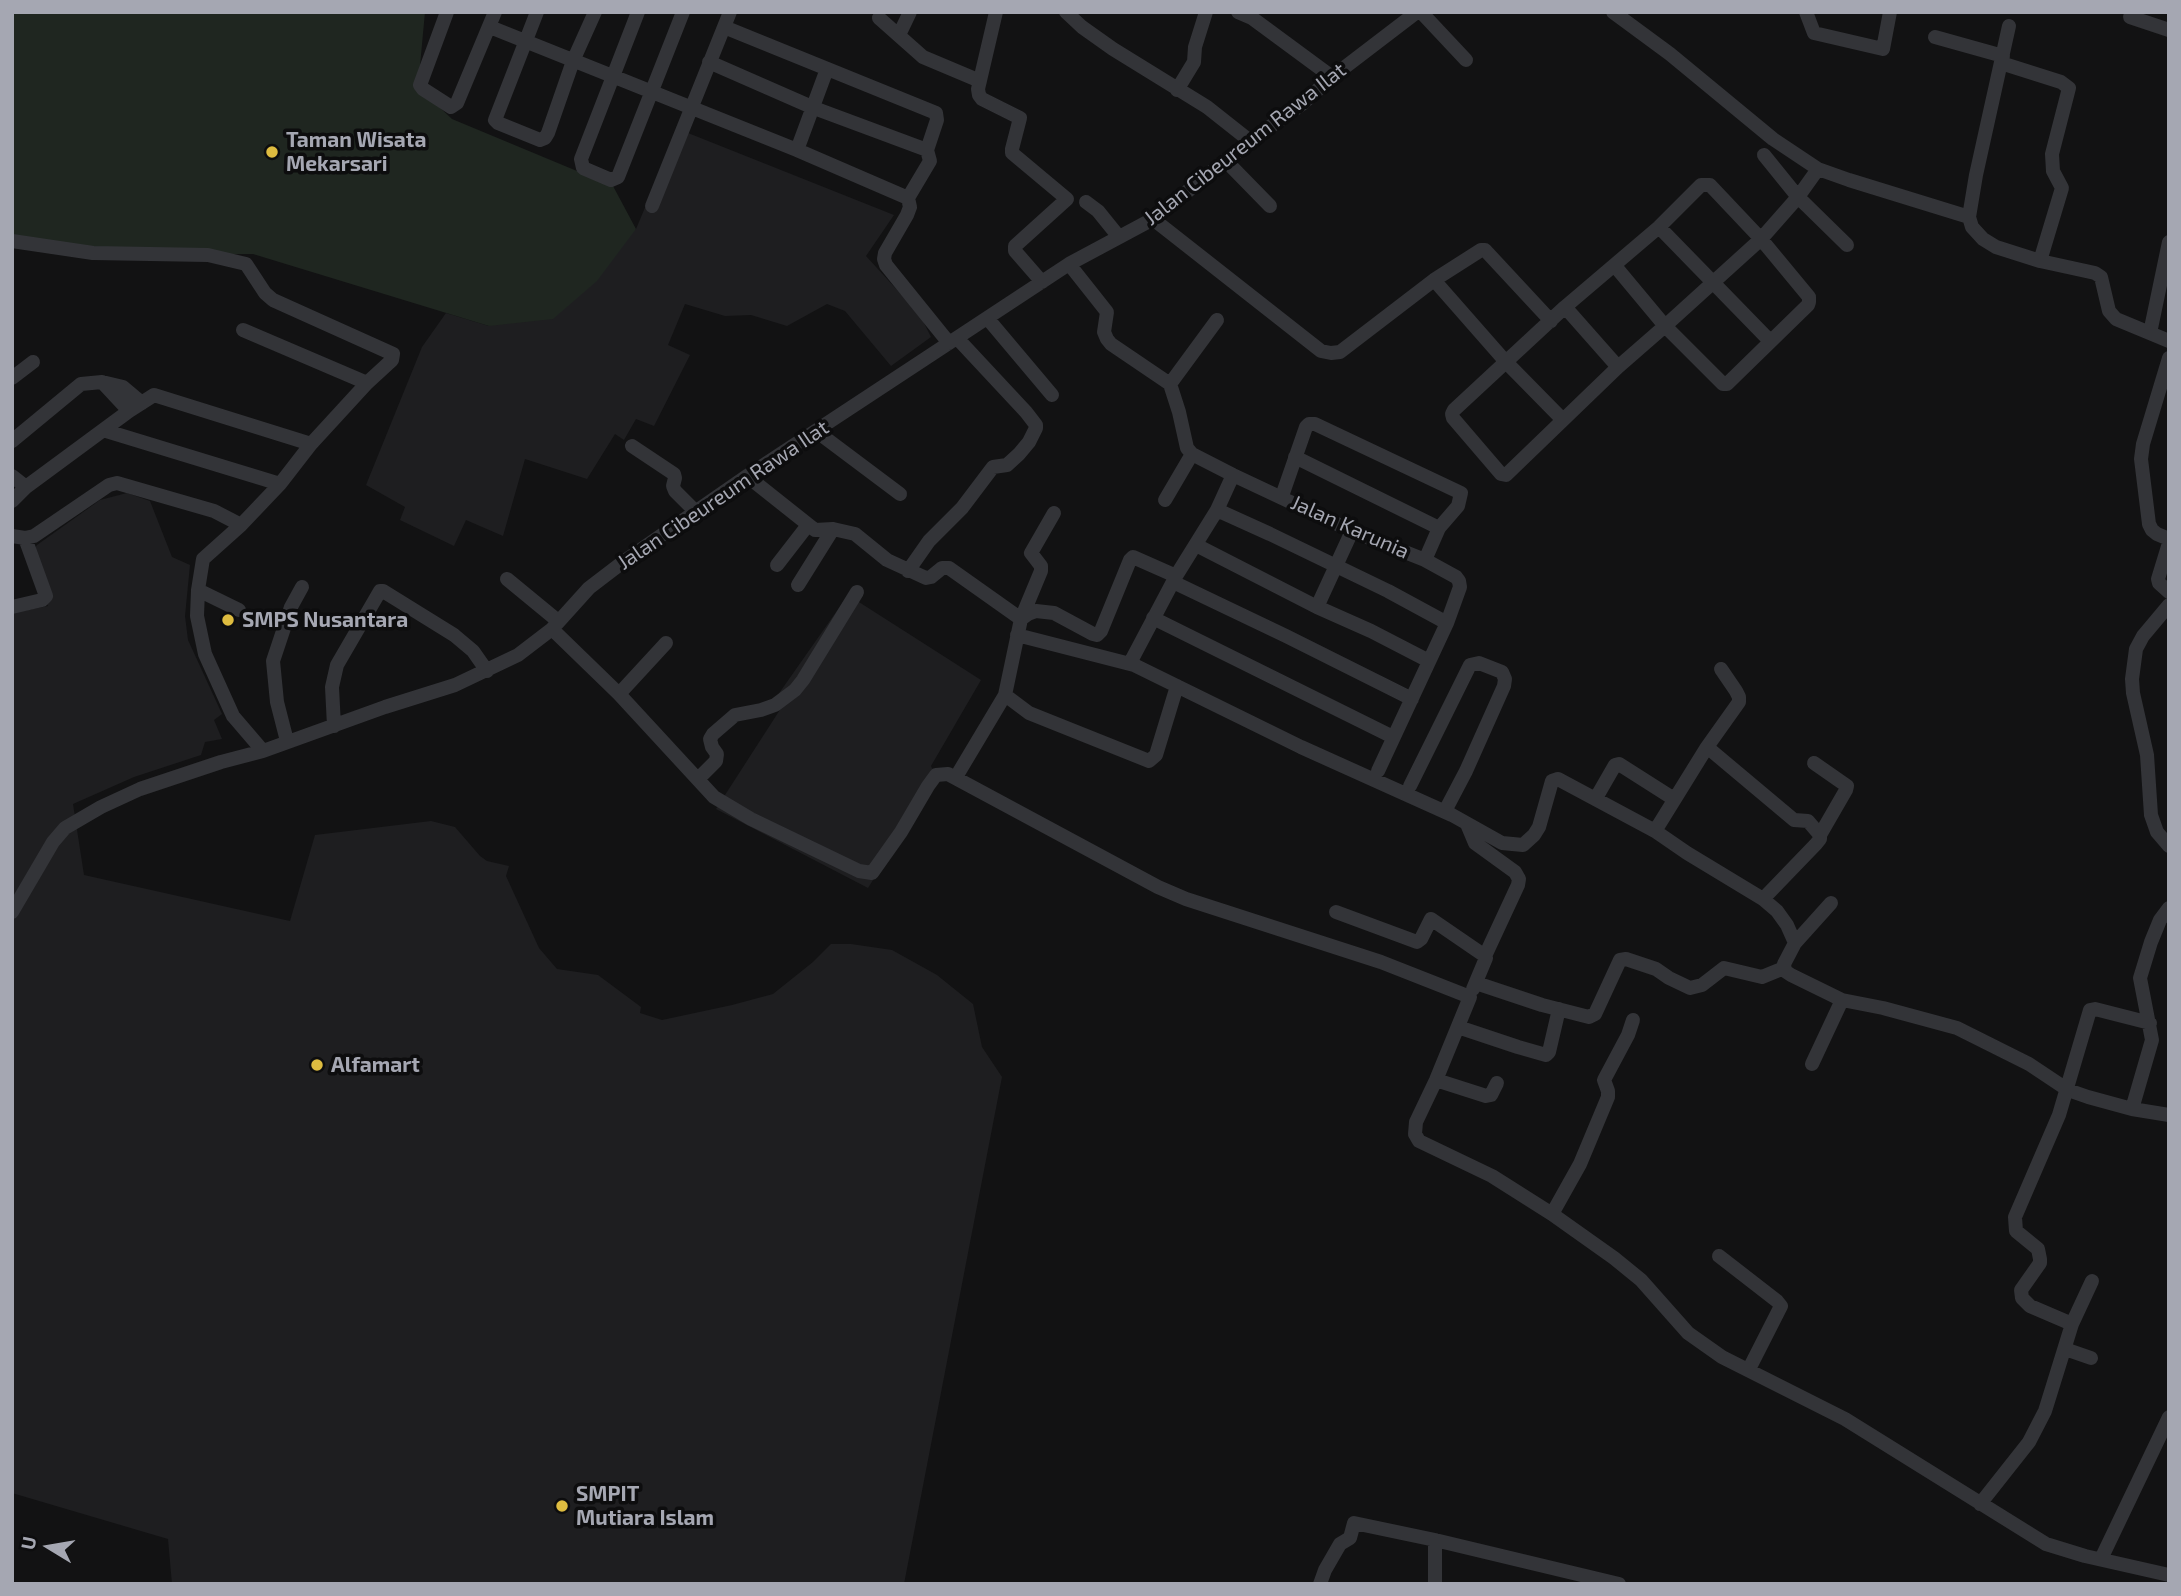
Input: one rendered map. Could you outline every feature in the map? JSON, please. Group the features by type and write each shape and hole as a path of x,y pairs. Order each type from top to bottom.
{"street":[{"path":"447,12 420,81 423,89 448,107 456,105 495,12"},
{"path":"537,12 495,120 498,124 537,139 545,138 573,61 595,12"},
{"path":"638,12 581,159 583,168 611,180 618,177 683,12"},
{"path":"652,206 730,12"},
{"path":"899,35 911,12"},
{"path":"996,12 978,89 982,99 1020,118 1012,153 1067,199 1015,246 1015,251 1042,282"},
{"path":"1066,12 1112,49 1207,107 1250,141"},
{"path":"1177,90 1194,62 1195,47 1206,12"},
{"path":"1238,12 1254,15 1332,77"},
{"path":"1419,12 1466,60"},
{"name":"Jalan Cibeureum Rawa Ilat","path":"12,912 53,842 65,828 101,807 140,789 263,751 455,685 518,655 555,625 589,589 623,562 1069,264 1153,219 1250,141 1302,104 1332,77 1419,12"},
{"path":"1613,12 1670,54 1773,139 1818,169 1969,216"},
{"path":"1806,12 1814,33 1883,49 1890,12"},
{"path":"2129,14 2168,27"},
{"path":"879,18 923,57 980,81"},
{"path":"2009,26 1976,175 1969,216 1972,227 1983,239 1996,247 2040,261 2095,273 2101,277 2109,311 2116,319 2169,341"},
{"path":"490,27 797,150 908,198"},
{"path":"724,27 936,113 937,120 926,150 930,160 908,198 910,207 907,215 884,259 886,265 953,340 1026,412 1036,428 1029,442 1007,465 993,467 962,509 929,541 908,571"},
{"path":"1935,37 2061,82 2069,88 2052,154 2053,171 2062,188 2040,261"},
{"path":"709,62 814,107 926,150"},
{"path":"797,150 827,69"},
{"path":"1764,155 1798,197 1847,245"},
{"path":"1226,161 1270,206"},
{"path":"1615,266 1665,326 1723,384 1727,384 1808,305 1809,297 1761,239 1710,185 1705,184 1615,266 1565,307 1452,414 1501,474 1506,474 1618,367 1665,326 1761,239 1798,197 1818,169"},
{"path":"1086,202 1098,211 1119,237"},
{"path":"1153,219 1321,351 1340,352 1476,251 1485,250 1551,321"},
{"path":"1659,227 1769,341"},
{"path":"12,241 93,253 208,255 246,264 265,293 273,300 393,354 392,360 311,444 280,484 241,525 204,558 198,590 197,616 205,654 233,716 263,751"},
{"path":"2150,333 2169,242"},
{"path":"1069,264 1107,312 1104,332 1111,344 1170,384 1187,448 1192,454 1166,500"},
{"path":"1434,280 1506,362 1563,420"},
{"path":"1565,307 1618,367"},
{"path":"988,319 1052,395"},
{"path":"1170,384 1217,320"},
{"path":"243,330 367,383"},
{"path":"2169,358 2141,459 2147,489 2149,524 2157,534 2169,541 2158,579 2169,592"},
{"path":"12,378 33,362"},
{"path":"12,441 81,384 102,382 123,387 135,407"},
{"path":"12,501 26,487 149,397 159,396 311,444"},
{"path":"1282,496 1306,428 1309,424 1315,424 1461,493 1458,506 1439,527 1425,559"},
{"path":"103,430 280,484"},
{"path":"816,431 900,494"},
{"path":"632,446 674,474 675,491 696,512"},
{"name":"Jalan Karunia","path":"1192,454 1352,531 1425,559 1456,577 1460,587 1447,623"},
{"path":"1295,457 1439,527"},
{"path":"1132,660 1174,579 1217,510 1233,475"},
{"path":"12,476 26,487"},
{"path":"747,477 817,531 834,529 855,534 872,549 908,571 928,578 942,568 949,568 1021,620"},
{"path":"12,607 42,600 46,596 18,537 34,536 109,485 117,483 214,511 241,525"},
{"path":"1217,510 1447,623 1378,771"},
{"path":"956,777 1005,695 1021,620 1041,571 1041,566 1031,553 1054,513"},
{"path":"776,565 808,525"},
{"path":"798,585 834,529"},
{"path":"1317,607 1352,531"},
{"path":"1196,545 1429,661"},
{"path":"1021,620 1036,611 1054,613 1097,635 1133,557 1412,699"},
{"path":"507,579 555,625 714,797 736,811 869,874 901,832 936,775 945,773 1158,887 1186,899 1473,990 1589,1017 1595,1014 1620,960 1626,959 1656,970 1690,988 1702,985 1724,968 1762,977 1784,968 1795,943 1831,903"},
{"path":"287,741 277,702 274,661 291,607 302,587"},
{"path":"198,590 239,610"},
{"path":"334,726 332,687 337,665 380,591 454,635 472,650 487,671"},
{"path":"698,779 716,761 717,754 710,739 713,734 735,715 775,705 795,690 857,592"},
{"path":"2169,605 2139,642 2133,661 2132,679 2147,755 2151,815 2157,832 2169,846"},
{"path":"1153,618 1393,737"},
{"path":"1017,635 1132,660 1410,786 1502,844 1518,846 1530,840 1539,827 1552,781 1558,779 1655,831 1763,899 1777,911 1795,943"},
{"path":"619,694 666,643"},
{"path":"1132,660 1177,686 1301,747 1446,808"},
{"path":"1410,786 1470,665 1475,662 1482,663 1502,673 1506,679 1504,686 1466,771 1446,808"},
{"path":"1655,831 1738,702 1736,691 1721,669"},
{"path":"1005,695 1029,713 1149,761 1156,755 1177,686"},
{"path":"1707,747 1794,820 1808,821 1820,835"},
{"path":"1763,899 1816,844 1846,790 1847,786 1814,763"},
{"path":"1596,798 1615,765 1619,764 1674,799"},
{"path":"1467,824 1475,842 1516,872 1518,886 1485,956 1436,1080 1414,1127 1419,1140 1492,1176 1552,1214 1641,1280 1688,1333 1722,1357 1845,1419 2046,1544 2101,1559 2147,1577 2169,1575"},
{"path":"1336,912 1417,942 1431,919 1485,956"},
{"path":"2132,1109 2152,1040 2140,978 2151,942 2166,918"},
{"path":"1784,968 1799,979 1842,1000 1957,1028 2029,1064 2068,1090 2132,1109 2169,1115"},
{"path":"1812,1065 1842,1000"},
{"path":"1458,1027 1546,1055 1559,1009"},
{"path":"2072,1324 2030,1306 2022,1298 2021,1290 2040,1264 2040,1259 2038,1249 2016,1231 2015,1217 2068,1090 2090,1010 2150,1023"},
{"path":"1552,1214 1585,1153 1609,1094 1604,1080 1633,1020"},
{"path":"1436,1080 1486,1096 1491,1095 1497,1083"},
{"path":"1718,1256 1781,1306 1749,1369"},
{"path":"1980,1504 2029,1442 2045,1411 2072,1324 2092,1281"},
{"path":"2065,1349 2091,1358"},
{"path":"2101,1559 2169,1417"},
{"path":"1321,1584 1325,1570 1340,1544 1350,1538 1354,1523 1619,1584"},
{"path":"1434,1584 1435,1540"}],"shaded area":[{"name":"Taman Wisata Mekarsari","path":"12,12 425,12 418,87 452,119 613,186 636,229 597,281 553,319 489,326 253,254 52,254 12,241"},
{"path":"678,129 894,215 866,256 920,315 931,337 891,366 845,311 827,304 787,326 751,315 725,316 685,304 668,345 690,355 654,426 636,419 624,440 615,434 587,479 525,459 503,536 466,520 454,546 400,520 405,507 366,485 422,347 446,313 489,326 636,229"},
{"path":"127,493 150,501 172,557 190,565 185,616 188,640 222,714 214,720 222,739 205,742 201,755 134,777 73,804 84,875 290,921 315,835 431,821 455,827 480,856 487,861 509,866 506,876 539,948 557,969 598,975 641,1007 640,1013 662,1020 773,994 831,944 892,950 937,975 973,1004 982,1047 1002,1077 904,1584 172,1584 168,1539 12,1493 12,613 48,606 27,561 37,545 100,500"},
{"path":"848,595 981,680 931,766 937,779 868,888 716,809 783,705 775,699"}],"place":[{"name":"Taman Wisata Mekarsari","path":"272,152"},
{"name":"SMPS Nusantara","path":"228,620"},
{"name":"Alfamart","path":"317,1065"},
{"name":"SMPIT Mutiara Islam","path":"562,1506"}]}
